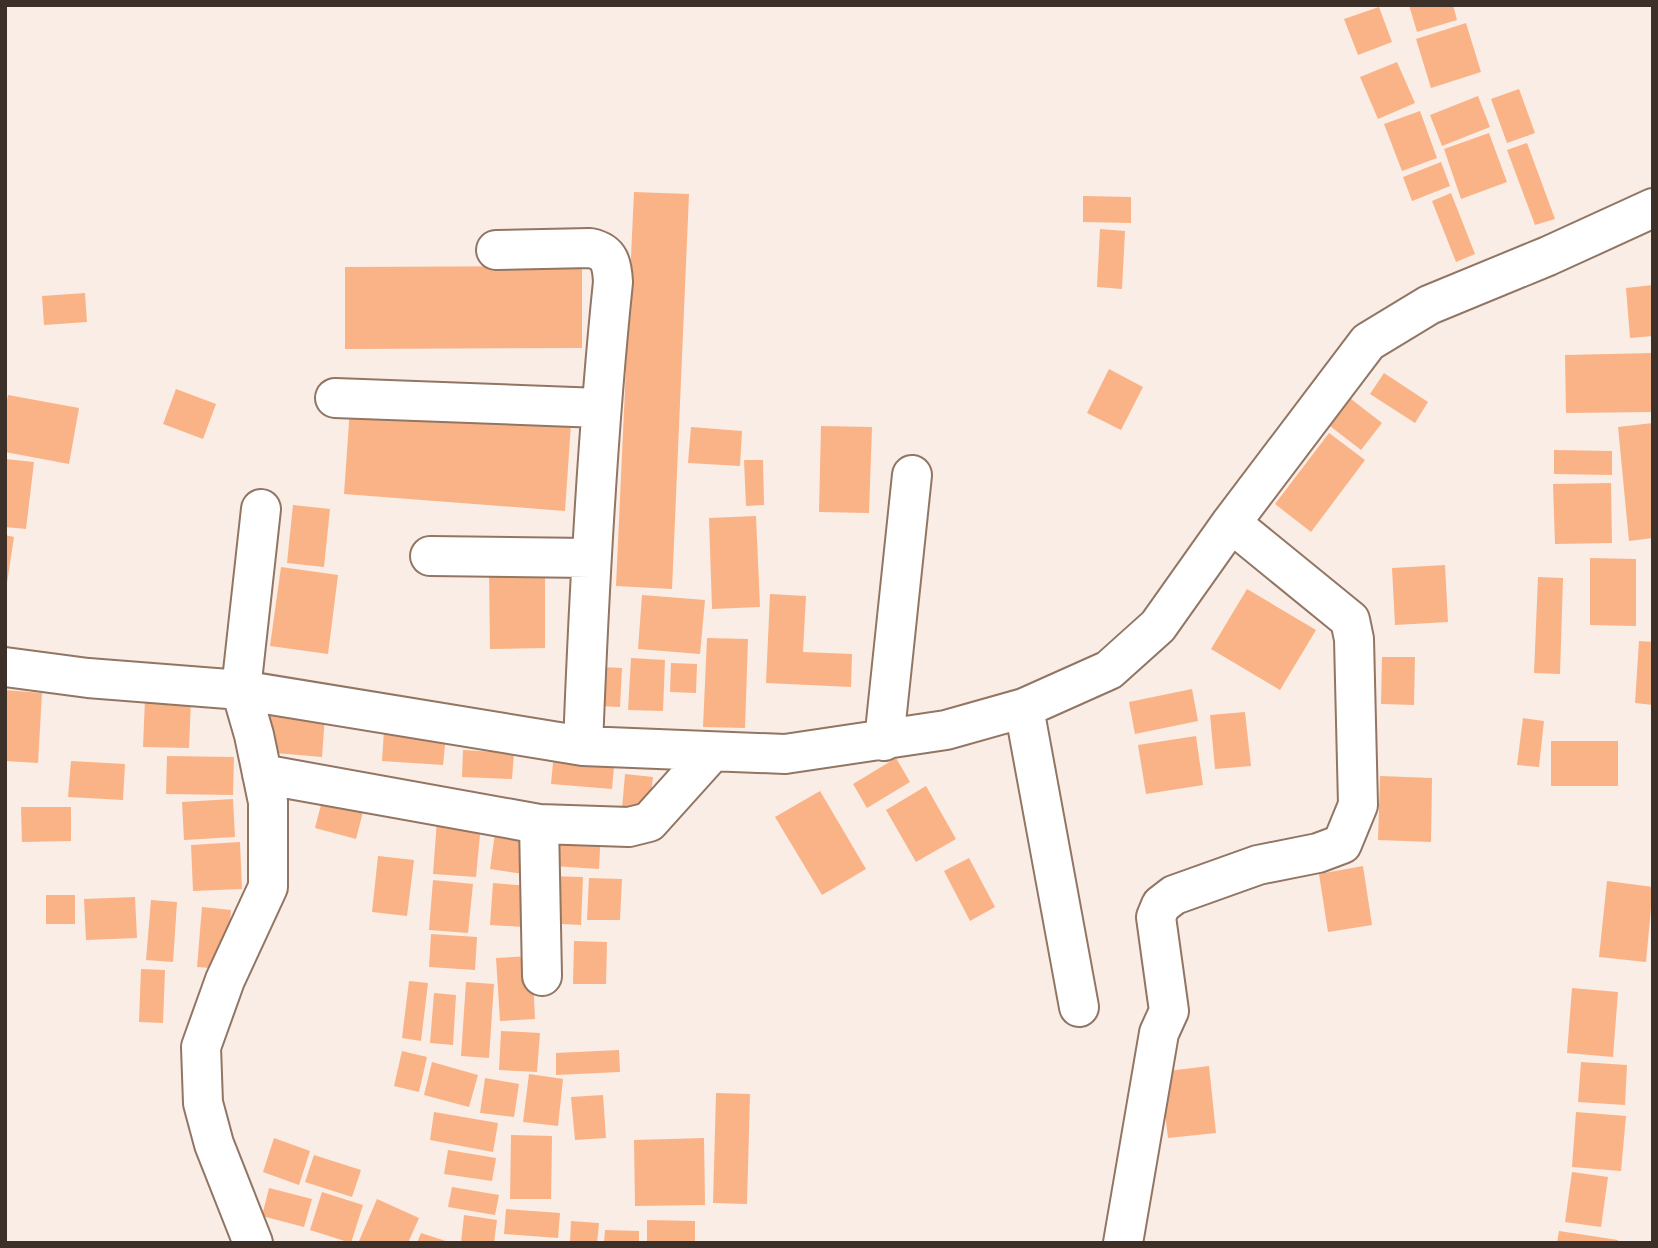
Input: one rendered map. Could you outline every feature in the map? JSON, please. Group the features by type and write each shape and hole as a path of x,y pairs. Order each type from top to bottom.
{"street":[{"path":"5,667 88,678 241,690 583,746 785,754 946,730 1024,708 1109,670 1158,626 1231,523 1368,342 1429,305 1548,256 1653,208"},
{"path":"496,250 601,250 608,257 613,282 600,408 590,558 583,746"},
{"path":"335,398 600,408"},
{"path":"884,741 912,475"},
{"path":"253,1243 214,1144 203,1103 201,1047 225,980 268,887 268,802 241,690 261,509"},
{"path":"1123,1243 1159,1033 1169,1011 1166,973 1156,917 1161,905 1174,895 1203,883 1258,865 1318,853 1342,844 1358,805 1354,639 1350,620 1231,523"},
{"path":"430,556 590,558"},
{"path":"1024,708 1079,1007"},
{"path":"262,774 539,824 629,827 649,822 712,752"},
{"path":"539,824 542,976"}],"building":[{"path":"1409,5 1453,5 1457,20 1417,32"},
{"path":"1379,7 1392,42 1358,55 1344,19"},
{"path":"1466,23 1481,72 1431,88 1416,39"},
{"path":"1397,62 1415,103 1378,119 1360,77"},
{"path":"1519,89 1535,133 1507,143 1491,99"},
{"path":"1478,96 1490,127 1442,146 1430,115"},
{"path":"1420,111 1437,158 1402,171 1384,124"},
{"path":"1489,133 1507,182 1461,199 1444,149"},
{"path":"1527,143 1555,219 1535,225 1507,150"},
{"path":"1441,162 1450,186 1412,201 1403,177"},
{"path":"634,192 689,194 672,589 616,586"},
{"path":"1451,193 1475,254 1456,262 1432,201"},
{"path":"1083,196 1131,197 1131,223 1083,222"},
{"path":"1100,229 1125,231 1122,289 1097,287"},
{"path":"582,266 582,348 345,349 345,267"},
{"path":"1653,285 1653,336 1630,338 1626,288"},
{"path":"85,293 87,322 44,325 42,296"},
{"path":"1653,353 1653,412 1566,413 1565,355"},
{"path":"1109,369 1143,387 1121,430 1087,413"},
{"path":"1384,373 1428,402 1415,423 1370,394"},
{"path":"176,389 216,404 203,439 163,424"},
{"path":"8,395 79,408 69,464 5,452 5,410"},
{"path":"1351,399 1382,423 1361,450 1330,426"},
{"path":"350,408 571,424 565,511 344,494"},
{"path":"1653,423 1653,538 1629,541 1618,427"},
{"path":"821,426 872,427 869,513 819,512"},
{"path":"691,427 742,431 740,466 688,463"},
{"path":"1329,433 1365,460 1311,532 1275,504"},
{"path":"1554,450 1612,451 1612,475 1554,474"},
{"path":"5,459 34,462 26,529 5,527"},
{"path":"744,460 763,460 764,505 746,506"},
{"path":"1611,483 1612,543 1555,544 1553,484"},
{"path":"293,505 330,509 324,567 287,563"},
{"path":"756,516 760,607 712,609 709,518"},
{"path":"5,535 14,537 7,583 5,582"},
{"path":"1590,558 1636,559 1636,626 1590,625"},
{"path":"1445,565 1448,622 1395,625 1392,568"},
{"path":"281,567 338,575 328,654 270,646"},
{"path":"545,568 545,648 490,649 489,569"},
{"path":"1538,577 1563,578 1560,674 1534,673"},
{"path":"1247,589 1316,630 1280,690 1211,649"},
{"path":"770,594 806,596 803,652 852,654 851,687 766,683"},
{"path":"642,595 705,600 700,654 638,649"},
{"path":"707,638 748,639 745,728 703,727"},
{"path":"1639,641 1653,642 1653,705 1635,703"},
{"path":"1382,657 1415,657 1414,705 1381,704"},
{"path":"631,658 665,660 663,711 628,710"},
{"path":"671,663 697,664 696,693 670,692"},
{"path":"601,667 622,668 620,707 599,706"},
{"path":"1192,689 1198,721 1135,734 1129,702"},
{"path":"5,690 42,693 38,763 5,761"},
{"path":"145,699 191,700 189,748 143,747"},
{"path":"267,710 325,715 322,757 264,752"},
{"path":"1245,712 1251,766 1215,769 1210,715"},
{"path":"1523,718 1544,721 1539,767 1517,765"},
{"path":"384,730 446,735 443,765 382,761"},
{"path":"1196,736 1203,785 1146,794 1138,745"},
{"path":"1551,741 1618,741 1618,786 1551,786"},
{"path":"463,750 514,753 512,779 462,777"},
{"path":"554,752 615,756 612,789 551,784"},
{"path":"167,756 234,757 233,795 166,794"},
{"path":"896,758 910,782 867,808 853,784"},
{"path":"71,761 125,764 123,800 68,797"},
{"path":"625,774 653,777 649,812 622,809"},
{"path":"1380,776 1432,778 1431,842 1378,840"},
{"path":"926,786 956,839 916,862 886,810"},
{"path":"820,791 866,869 822,895 775,817"},
{"path":"323,797 364,808 356,839 315,828"},
{"path":"233,799 235,837 184,840 182,802"},
{"path":"21,807 71,807 71,841 22,842"},
{"path":"437,820 481,824 476,877 433,874"},
{"path":"555,828 601,830 599,869 553,866"},
{"path":"495,833 529,838 524,874 490,869"},
{"path":"240,842 242,889 193,891 191,845"},
{"path":"378,856 414,860 407,916 372,912"},
{"path":"969,858 995,907 970,921 944,871"},
{"path":"1363,866 1372,925 1328,932 1319,874"},
{"path":"545,876 583,877 581,925 543,923"},
{"path":"589,878 622,879 620,920 587,920"},
{"path":"433,880 473,884 468,933 429,930"},
{"path":"1607,881 1653,887 1646,962 1599,957"},
{"path":"493,883 528,886 524,927 490,925"},
{"path":"46,895 75,895 75,924 46,924"},
{"path":"135,897 137,938 86,940 84,899"},
{"path":"151,900 177,902 173,962 146,960"},
{"path":"202,907 231,910 226,969 197,967"},
{"path":"431,934 477,937 475,970 429,967"},
{"path":"574,941 607,942 606,984 573,984"},
{"path":"532,956 535,1019 500,1021 496,958"},
{"path":"141,969 165,970 163,1023 139,1022"},
{"path":"409,981 428,983 421,1041 402,1038"},
{"path":"466,982 494,984 489,1058 461,1056"},
{"path":"1572,988 1618,992 1613,1057 1567,1053"},
{"path":"434,993 456,995 453,1045 430,1043"},
{"path":"501,1031 540,1033 537,1072 499,1070"},
{"path":"619,1050 620,1072 556,1075 556,1053"},
{"path":"402,1051 427,1057 419,1092 394,1086"},
{"path":"432,1062 478,1075 469,1107 424,1095"},
{"path":"1581,1062 1627,1065 1625,1105 1578,1102"},
{"path":"1209,1066 1216,1133 1168,1138 1160,1072"},
{"path":"529,1074 563,1079 558,1126 523,1122"},
{"path":"485,1078 519,1084 514,1117 480,1113"},
{"path":"716,1093 750,1094 747,1204 713,1203"},
{"path":"603,1095 606,1138 575,1140 571,1097"},
{"path":"434,1112 498,1123 493,1152 430,1140"},
{"path":"1576,1112 1626,1116 1621,1171 1572,1167"},
{"path":"511,1135 552,1136 551,1199 510,1199"},
{"path":"274,1138 310,1151 299,1185 263,1172"},
{"path":"704,1138 705,1205 635,1206 634,1140"},
{"path":"448,1150 496,1158 492,1181 444,1174"},
{"path":"314,1155 361,1170 352,1197 305,1182"},
{"path":"1572,1172 1608,1177 1601,1227 1565,1222"},
{"path":"452,1187 499,1195 495,1215 448,1207"},
{"path":"269,1188 312,1199 304,1227 262,1216"},
{"path":"322,1192 363,1205 351,1243 310,1230"},
{"path":"377,1199 419,1218 408,1243 359,1241"},
{"path":"506,1209 560,1213 558,1238 504,1234"},
{"path":"464,1215 497,1220 494,1243 461,1243"},
{"path":"647,1220 695,1221 695,1243 647,1243"},
{"path":"571,1221 599,1223 597,1243 570,1243"},
{"path":"605,1230 639,1231 639,1243 604,1243"},
{"path":"1559,1231 1618,1240 1618,1243 1557,1243"},
{"path":"421,1233 449,1242 449,1243 417,1243"}]}
